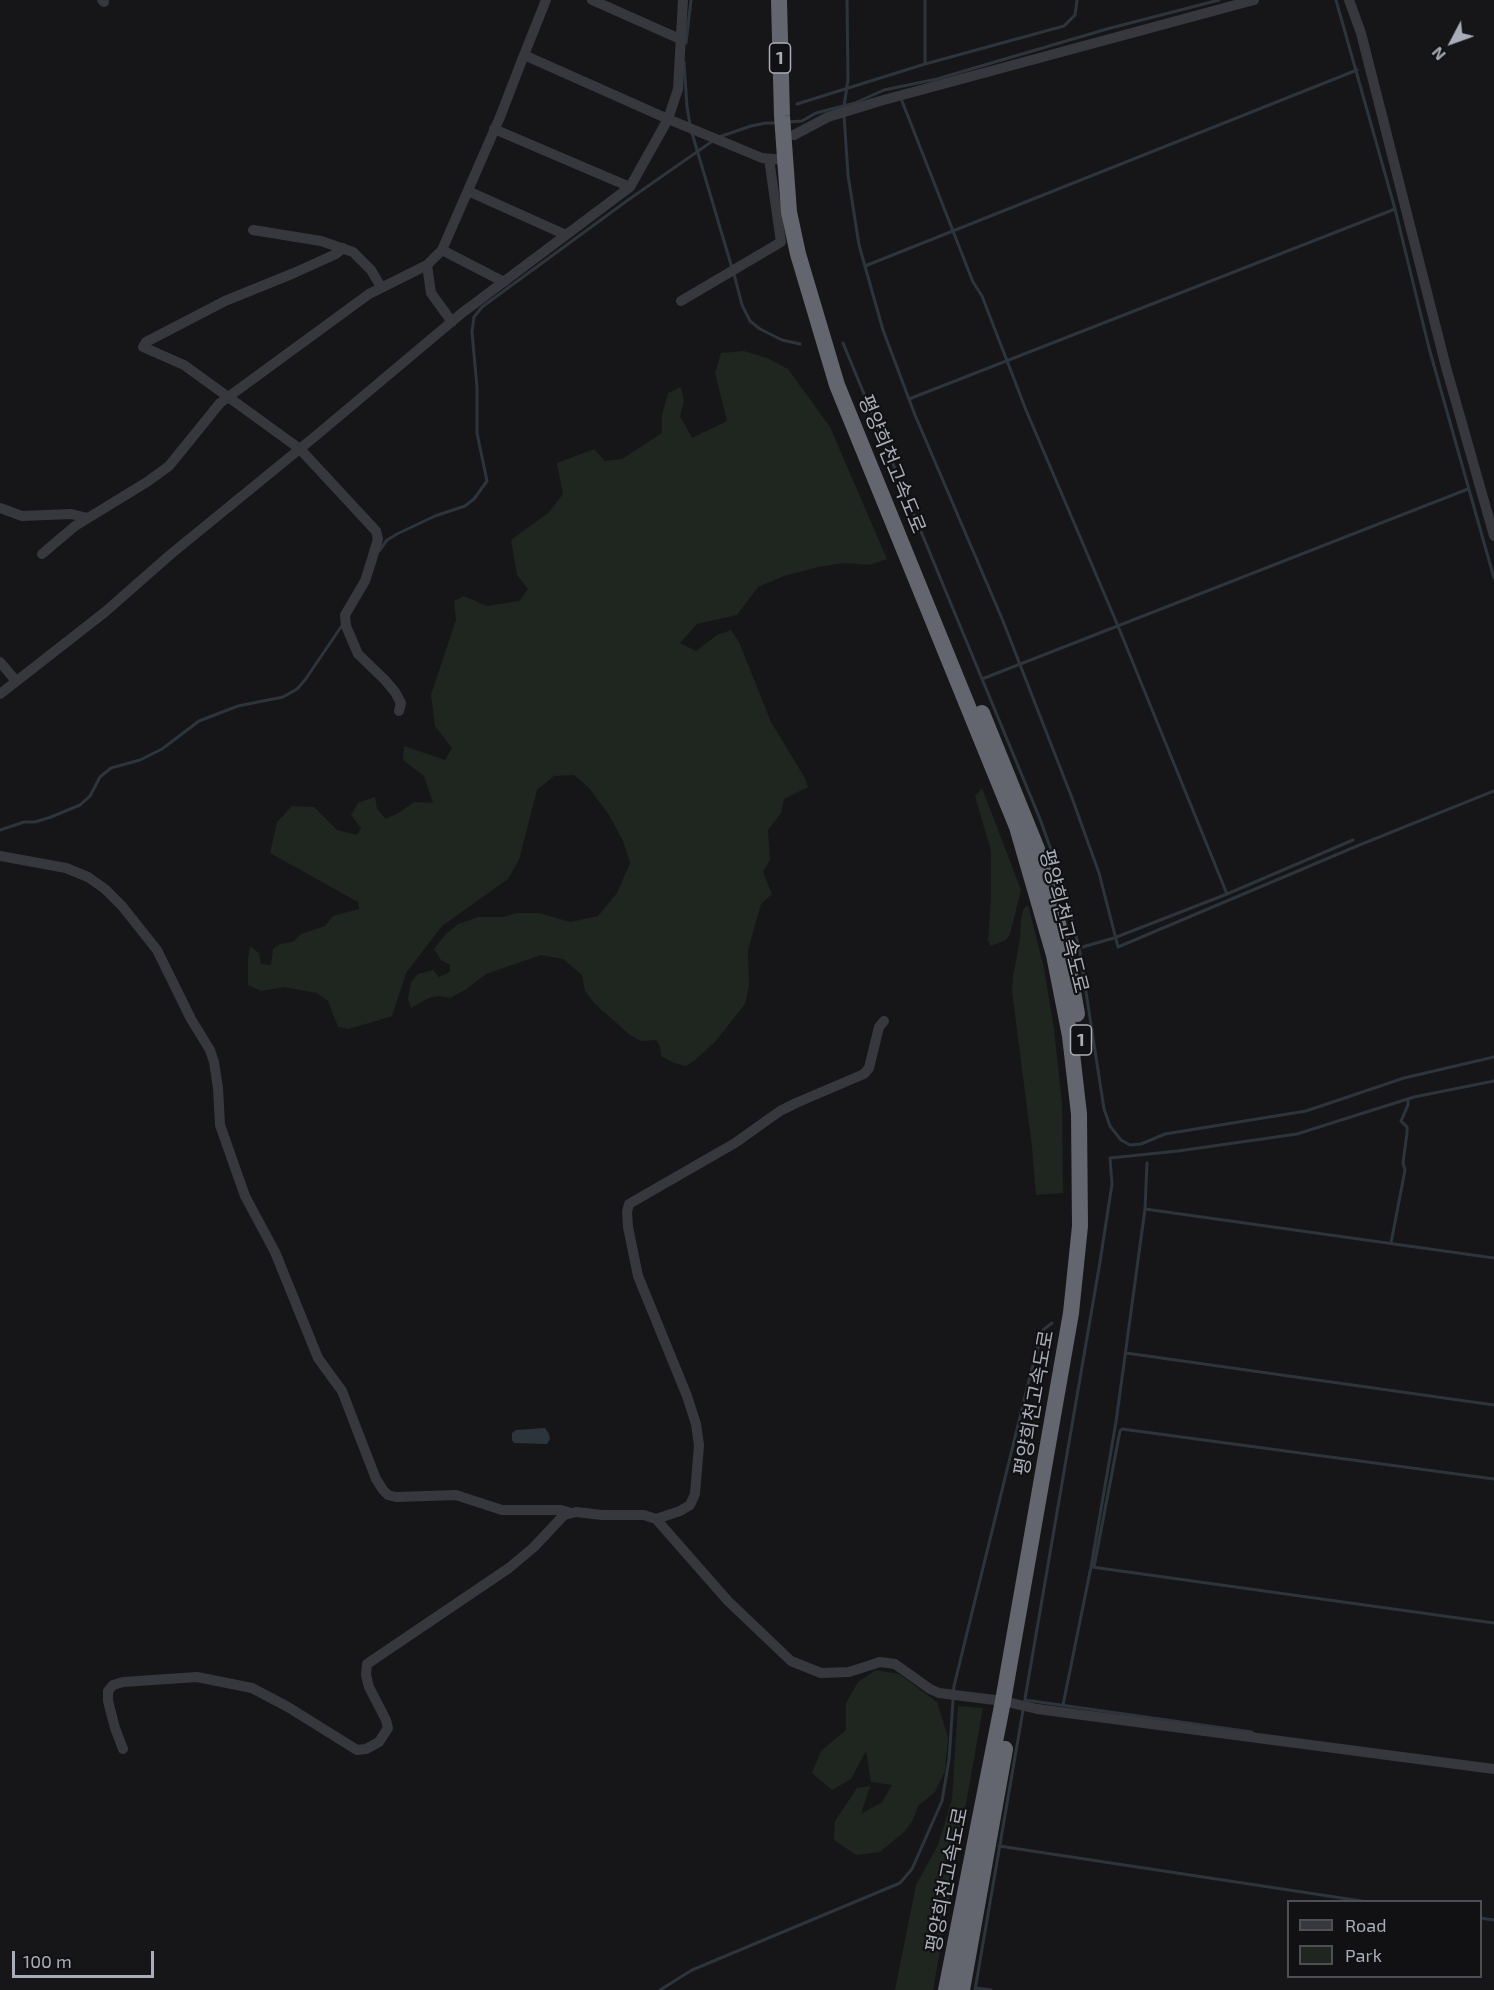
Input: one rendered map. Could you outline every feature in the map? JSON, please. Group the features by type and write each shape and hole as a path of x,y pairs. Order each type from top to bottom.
{"highway":[{"name":"평양희천고속도로","path":"779,0 789,125 798,198 816,289 844,376 1037,849 1066,952 1080,1035 1090,1135 1091,1216 1072,1359 1008,1702 946,1990"},
{"name":"평양희천고속도로","path":"790,0 789,125 777,159 798,254 837,385 1017,827 1054,955 1070,1036 1079,1114 1080,1226 1071,1313 963,1990"}],"street":[{"path":"42,554 75,526 169,466 214,410 230,397 369,294 427,265 442,250 546,0"},
{"path":"592,0 680,39"},
{"path":"0,693 105,612 171,554 462,313 630,187 668,119 678,89 683,0"},
{"path":"789,125 813,124 844,112 1254,0"},
{"path":"1348,0 1361,33 1446,367 1494,536"},
{"path":"524,55 762,158 777,159 781,242 681,301"},
{"path":"494,129 630,187"},
{"path":"468,191 566,235"},
{"path":"253,230 321,241 343,248 360,257 381,287"},
{"path":"343,248 336,254 294,273 208,309 146,342 143,347 184,365 300,449 376,531 378,539 372,559 365,581 345,615 346,626 358,654 386,680 395,692 401,703 399,711"},
{"path":"442,250 504,282"},
{"path":"427,265 431,292 452,322"},
{"path":"0,508 22,516 70,514 88,518"},
{"path":"0,662 16,681"},
{"path":"0,856 66,868 88,877 105,889 122,906 157,950 191,1019 210,1050 218,1088 220,1125 245,1196 275,1251 318,1358 342,1391 371,1468 388,1495 396,1497 456,1495 502,1510 561,1510 644,1515 656,1520 728,1601 791,1661 821,1673 849,1672 880,1662 895,1664 939,1693 1008,1702 1049,1711 1494,1769"},
{"path":"656,1520 690,1505 695,1494 699,1445 696,1424 683,1387 638,1276 628,1227 629,1204 735,1143 788,1107 864,1074 869,1068 879,1027 884,1021"},
{"path":"123,1749 108,1701 108,1691 113,1685 123,1682 197,1677 252,1688 288,1707 357,1750 366,1749 379,1742 388,1728 369,1687 366,1675 367,1664 509,1568 534,1547 568,1512"}],"green space":[{"path":"744,351 767,358 788,369 830,427 887,559 870,565 844,563 818,567 784,576 758,587 737,615 697,624 680,643 696,651 717,635 731,630 739,642 771,722 805,778 808,787 784,799 781,813 768,830 770,860 763,872 772,894 761,904 748,950 749,986 745,1004 715,1042 686,1066 661,1056 660,1046 656,1040 641,1041 630,1035 595,1004 585,991 582,975 563,959 541,955 486,974 450,998 438,996 429,998 411,1008 408,999 411,982 418,974 433,970 439,977 450,972 450,965 441,960 434,949 458,924 478,917 503,917 517,913 539,913 570,922 598,916 617,893 630,863 623,841 609,815 589,788 574,775 554,776 537,790 519,860 508,879 442,926 406,973 392,1016 349,1029 338,1027 328,1001 317,993 284,987 261,991 248,985 250,946 259,953 261,964 271,965 273,949 280,944 293,942 301,934 325,926 333,916 359,909 358,902 270,853 277,822 292,806 314,807 337,830 357,835 361,828 351,815 358,803 375,797 377,809 386,819 414,802 433,803 424,776 403,760 404,746 445,760 452,748 435,726 431,695 456,620 454,601 464,596 487,606 519,601 528,589 517,575 511,540 548,513 563,494 557,463 594,449 605,461 622,459 662,433 662,415 668,393 681,387 684,401 680,416 692,438 727,421 715,373 721,353"},
{"path":"982,788 1021,890 1010,934 1006,940 991,946 988,941 991,851 975,796"},
{"path":"1028,905 1044,968 1054,1029 1062,1103 1063,1193 1036,1195 1012,991 1021,920 1023,910"},
{"path":"876,1670 899,1674 937,1702 948,1737 945,1771 935,1792 918,1806 912,1822 904,1832 880,1852 856,1855 834,1840 835,1821 857,1788 870,1786 861,1814 882,1802 892,1785 871,1782 866,1751 851,1779 832,1790 812,1773 821,1751 846,1730 846,1703 858,1682"},
{"path":"958,1706 983,1708 933,1990 895,1990 916,1885 938,1845 952,1799"}],"shaded area":[{"path":"545,1428 550,1439 547,1444 514,1443 512,1440 512,1433 516,1430"}],"waterway":[{"path":"686,43 691,0"},
{"path":"844,106 848,80 847,0"},
{"path":"925,0 925,64"},
{"path":"797,104 925,64 1064,26 1075,15 1077,0"},
{"path":"789,122 802,121 816,113 855,103 884,90 937,79 1107,29 1219,0"},
{"path":"1336,0 1395,209 1429,348 1494,578"},
{"path":"684,62 690,124"},
{"path":"865,266 1357,70"},
{"path":"902,101 973,282 982,296 1026,410 1118,626 1227,894"},
{"path":"844,115 848,175 859,245 883,330 915,415 1003,621 1072,798 1099,873 1118,947 1494,791"},
{"path":"719,137 751,126 776,123"},
{"path":"692,133 732,268"},
{"path":"379,551 387,540 397,534 435,516 465,506 474,499 487,481 477,433 477,387 472,332 474,317 482,307 714,140"},
{"path":"909,399 1395,209"},
{"path":"734,274 742,305 750,321 782,340 800,344"},
{"path":"843,343 1040,819 1065,889 1080,953 1104,1109 1110,1126 1121,1140 1130,1145 1141,1144 1165,1134 1306,1111 1404,1078 1494,1057"},
{"path":"982,679 1468,489"},
{"path":"0,830 24,822 35,822 80,805 90,796 100,777 111,768 140,760 162,749 199,721 238,706 283,697 297,689 343,624"},
{"path":"1079,948 1114,938 1227,894 1353,840"},
{"path":"975,1990 1100,1262 1112,1184 1110,1158 1297,1134 1414,1097 1494,1081"},
{"path":"1391,1243 1405,1170 1403,1163 1407,1127 1401,1121 1408,1105 1408,1099"},
{"path":"1063,1705 1091,1567 1116,1422 1145,1209 1147,1163"},
{"path":"1145,1209 1494,1258"},
{"path":"660,1990 692,1970 900,1883 912,1869 942,1801 949,1760 954,1686 1031,1372 1043,1330 1052,1323"},
{"path":"1126,1353 1494,1405"},
{"path":"1094,1567 1122,1429 1494,1479"},
{"path":"1092,1567 1494,1623"},
{"path":"1025,1700 1252,1732"},
{"path":"999,1846 1355,1900"},
{"path":"1482,1918 1494,1920"},
{"path":"976,1988 991,1990"}]}
